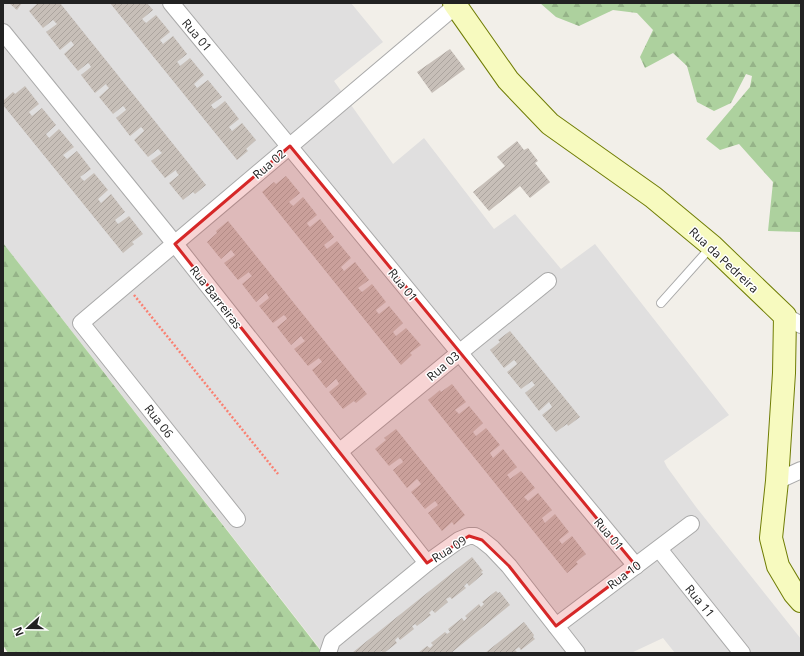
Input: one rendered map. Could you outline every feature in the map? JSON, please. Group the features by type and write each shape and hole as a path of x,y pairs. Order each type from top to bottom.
{"street":[{"name":"Rua 01","path":"171,3 636,566"},
{"name":"Rua 02","path":"81,323 456,4"},
{"name":"Rua da Pedreira","path":"456,4 508,80 550,124 653,197 712,246 793,321 784,373 777,482 771,538 778,566 794,593 801,601"},
{"name":"Rua Barreiras","path":"3,32 175,244 427,563"},
{"name":"Rua 03","path":"339,452 548,281"},
{"name":"Rua 06","path":"81,323 237,519"},
{"path":"777,482 801,470"},
{"name":"Rua 10","path":"556,626 691,524"},
{"name":"Rua 09","path":"328,653 332,642 427,563 459,540 468,536 475,536 482,540 509,566 577,653"},
{"name":"Rua 11","path":"659,549 742,653"}],"lane":[{"path":"661,303 712,246"}],"path":[{"path":"126,285 278,474"}],"highlighted area":[{"path":"290,146 636,566 556,626 509,566 482,540 469,536 427,563 175,244"}],"shaded area":[{"path":"3,3 351,3 383,42 334,81 393,164 424,138 494,229 515,214 561,269 595,244 729,415 664,461 696,507 801,639 801,653 675,653 663,638 631,653 320,653 321,650 3,243"}],"green space":[{"path":"540,3 800,3 801,232 768,231 773,182 739,144 720,150 706,139 750,87 752,76 746,74 731,103 714,111 697,102 687,66 673,53 645,68 640,57 653,30 637,13 613,10 579,26 556,17"},
{"path":"3,243 321,651 320,653 8,653 3,645"}],"building":[{"path":"9,3 22,3 17,10"},
{"path":"38,3 60,3 206,185 195,194 193,192 183,200 169,183 179,175 176,170 165,178 151,161 162,153 158,149 148,157 134,140 144,131 141,127 130,136 116,118 126,110 125,108 123,106 113,114 99,97 109,88 106,84 95,93 81,75 91,67 90,65 88,63 78,71 64,54 74,45 71,41 60,50 46,32 57,24 53,20 43,28 29,11"},
{"path":"110,3 147,3 153,10 142,19 146,23 156,15 170,32 160,40 163,44 173,36 187,54 177,62 180,66 190,58 204,75 194,84 197,88 208,80 222,97 211,105 215,109 225,101 239,119 229,127 232,131 242,123 256,140 246,149 248,151 237,160"},
{"path":"450,49 465,69 432,93 417,72"},
{"path":"25,86 39,104 29,112 32,116 42,108 56,125 46,134 49,138 59,129 74,147 63,155 67,159 77,151 91,169 80,177 84,181 94,173 108,190 98,199 101,203 111,194 125,212 115,220 118,224 129,216 143,234 132,242 134,244 123,253 3,105 3,101 13,92 15,94"},
{"path":"517,141 524,150 528,148 538,161 535,163 550,182 530,198 520,186 489,211 473,192 505,166 497,157"},
{"path":"286,176 300,193 289,202 293,206 303,197 317,215 307,223 308,225 310,227 320,219 334,237 324,245 327,249 337,241 351,258 341,267 344,271 355,262 369,280 358,288 362,292 372,284 386,302 376,310 377,312 379,314 389,306 403,323 393,332 396,336 406,328 421,345 410,353 412,355 401,365 262,192 274,182 276,184"},
{"path":"228,221 367,394 356,403 354,401 343,409 329,392 339,384 336,379 326,388 312,370 322,362 319,358 308,366 294,349 305,341 301,336 291,345 277,327 287,319 286,317 284,315 273,323 259,306 269,298 266,293 256,302 242,284 252,276 249,272 238,280 224,263 235,255 231,250 221,259 207,242 217,233 216,231"},
{"path":"510,331 580,417 568,426 567,424 556,432 542,415 552,407 549,402 539,411 525,393 535,385 532,381 521,389 507,372 517,364 516,362 514,360 504,368 490,350 500,342 498,340"},
{"path":"452,384 466,402 455,410 459,414 469,406 483,423 473,432 476,436 486,428 500,445 490,453 493,458 503,449 517,467 507,475 510,479 521,471 535,488 524,497 528,501 538,493 552,510 542,518 545,523 555,514 569,532 559,540 562,544 572,536 586,554 576,562 578,564 567,573 428,400 440,390 441,392"},
{"path":"396,429 465,515 454,525 452,522 442,531 428,513 438,505 435,501 425,509 411,492 421,484 417,479 407,488 393,470 403,462 402,460 400,458 389,466 375,449 386,440 384,438"},
{"path":"472,557 483,571 481,572 483,574 469,586 467,583 464,586 466,588 452,599 450,597 446,599 448,602 435,613 432,610 429,613 431,615 417,626 415,624 412,626 414,629 400,640 398,637 395,640 397,643 384,653 381,651 379,653 352,653"},
{"path":"496,591 498,593 500,592 510,605 451,653 418,653 427,646 430,648 433,645 431,643 445,632 447,634 450,632 448,629 462,618 464,621 467,618 465,616 479,604 481,607 484,604 482,602"},
{"path":"524,622 534,635 533,637 535,639 521,650 519,647 515,650 518,653 485,653"}]}
